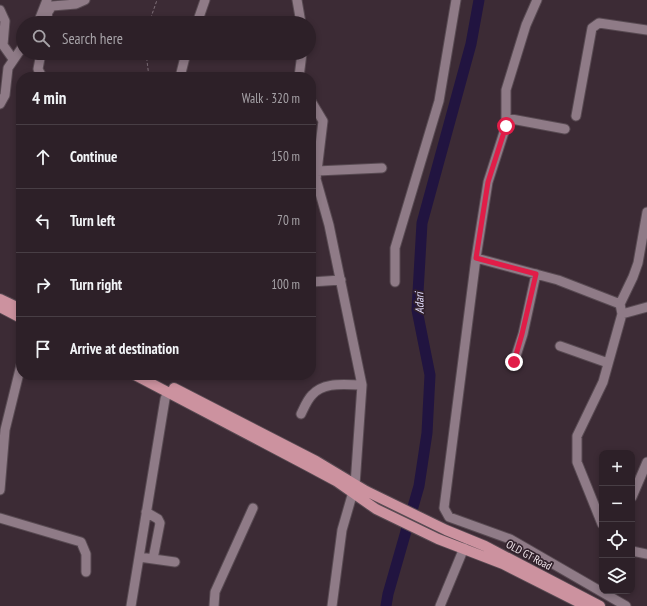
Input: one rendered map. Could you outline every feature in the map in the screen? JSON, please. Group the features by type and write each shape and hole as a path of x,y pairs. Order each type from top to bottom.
{"main road":[{"path":"0,299 16,307"},
{"path":"0,307 16,315"},
{"path":"145,380 354,490"},
{"path":"159,380 316,461 354,490"},
{"name":"OLD GT Road","path":"354,490 366,491 446,530 485,546 600,606"},
{"name":"OLD GT Road","path":"354,490 376,509 438,539 504,564 586,606"}],"street":[{"path":"41,16 47,0"},
{"path":"47,16 52,6 76,4 85,0"},
{"path":"199,16 205,0"},
{"path":"297,0 300,16"},
{"path":"396,282 396,248 439,101 456,0"},
{"path":"537,0 526,25 506,90 506,126 488,182 476,258 444,508 449,517 510,539 599,589"},
{"path":"0,10 5,21 3,45 13,59"},
{"path":"576,116 592,28 599,23 647,30"},
{"path":"0,104 5,95 8,68 16,55"},
{"path":"40,60 38,69 40,72"},
{"path":"181,72 184,60"},
{"path":"300,72 301,60"},
{"path":"316,109 323,121 316,179 329,225 362,385 354,490 342,530 332,606"},
{"path":"506,118 565,129"},
{"path":"317,171 382,168"},
{"path":"601,522 577,462 577,436 603,382 622,314 620,304 638,263 647,212"},
{"path":"476,258 558,280 620,304"},
{"path":"514,362 536,274"},
{"path":"316,282 341,280"},
{"path":"622,314 647,307"},
{"path":"560,346 608,363"},
{"path":"0,490 2,446 17,380"},
{"path":"301,414 311,395 320,388 329,385 362,385"},
{"path":"131,606 164,400 168,392"},
{"path":"635,490 647,462"},
{"path":"214,606 215,592 253,508"},
{"path":"146,512 158,519 160,523 153,559"},
{"path":"0,518 81,542 86,554 86,572"},
{"path":"440,606 464,548"},
{"path":"635,552 647,554"},
{"path":"139,557 175,562"},
{"path":"607,594 626,606"}],"path":[{"path":"151,16 157,0"},
{"path":"147,60 148,72"}],"waterway":[{"name":"Adari","path":"386,606 388,594 419,486 427,433 430,375 417,310 422,223 471,44 479,0"}],"route":[{"path":"506,126 488,182 476,258 536,274 514,362"}]}
